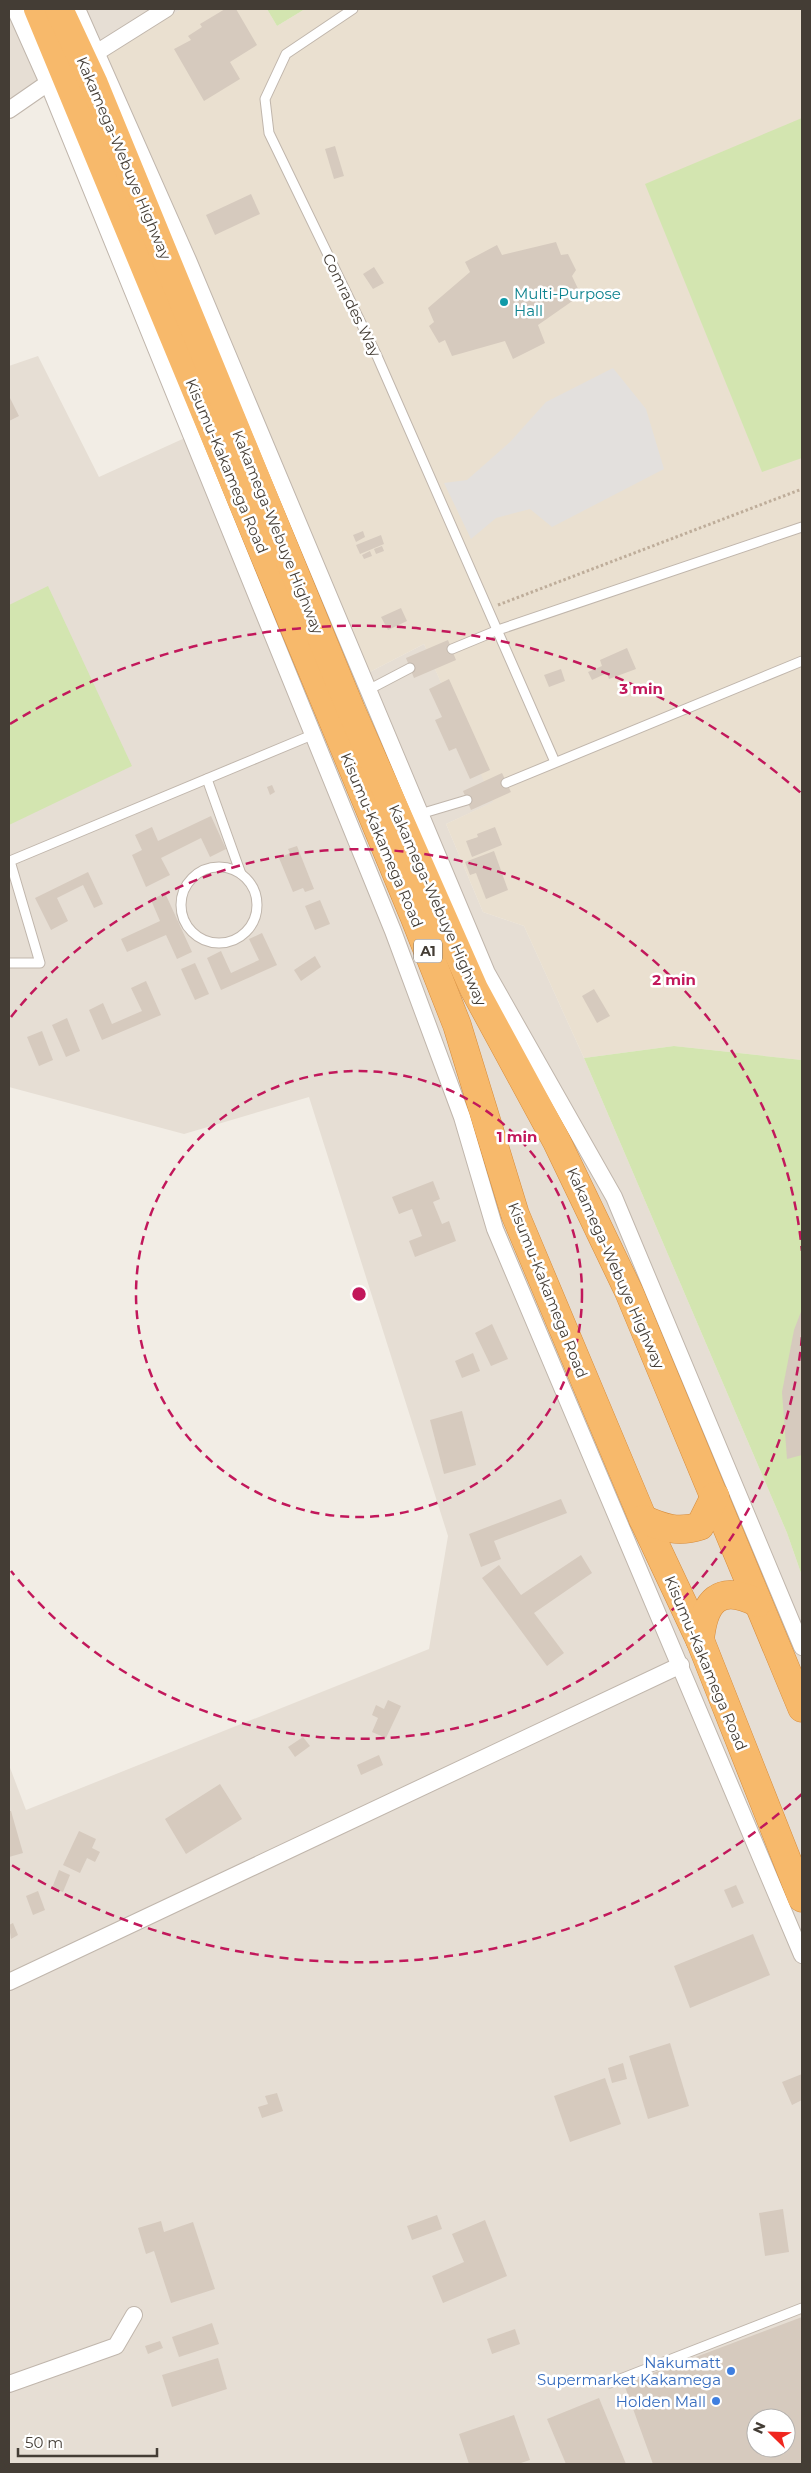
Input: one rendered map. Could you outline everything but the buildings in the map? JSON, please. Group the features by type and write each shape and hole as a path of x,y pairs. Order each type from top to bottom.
{"highway":[{"name":"Kisumu-Kakamega Road","path":"38,9 418,925 457,1025 515,1214 643,1519 700,1640 802,1898"},
{"name":"Kakamega-Webuye Highway","path":"60,9 94,84 351,710 474,989 577,1181 629,1292 802,1708"},
{"path":"643,1519 665,1529 688,1530 700,1526 715,1496"},
{"path":"700,1640 705,1615 715,1599 728,1594 743,1595 758,1603"}],"street":[{"path":"15,9 48,83 428,1021 462,1118 490,1213 502,1246 681,1665 760,1860 802,1955"},
{"path":"77,9 188,260 488,973 614,1197 802,1648"},
{"path":"96,53 166,9"},
{"path":"9,110 48,83"},
{"path":"577,1181 581,1139"},
{"path":"490,1213 502,1172"},
{"path":"9,1982 681,1665"},
{"path":"9,2384 116,2346 134,2315"}],"lane":[{"name":"Comrades Way","path":"353,9 286,54 265,99 269,133 377,356 555,762"},
{"path":"452,649 498,630 802,527"},
{"path":"506,782 802,661"},
{"path":"368,690 410,668"},
{"path":"9,963 40,963 10,861 312,736"},
{"path":"206,779 241,874 253,888 257,906 251,925 245,932 228,942 209,942 200,938 186,925 182,917 181,898 189,880 204,869 223,866 241,874"},
{"path":"420,814 467,800"},
{"path":"610,2383 802,2308"}],"path":[{"path":"488,609 802,489"}],"shaded area":[{"path":"9,9 182,9 9,108"},
{"path":"182,9 267,9 277,26 305,9 802,9 802,1060 674,1046 584,1058 524,926 483,912 446,824 493,802 424,644 364,675 88,62"},
{"path":"38,356 99,477 253,407 364,675 424,644 494,802 446,824 483,912 524,926 584,1058 787,1533 802,1576 802,2464 9,2464 9,1765 26,1810 429,1649 448,1536 309,1097 184,1134 9,1087 9,366"},
{"path":"613,368 646,409 664,469 552,527 530,509 496,518 471,539 444,483 467,480 510,442 546,402"}],"green space":[{"path":"267,9 305,9 277,26"},
{"path":"802,118 802,458 762,472 645,184"},
{"path":"48,586 132,766 9,825 9,605"},
{"path":"674,1046 802,1060 802,1576 787,1533 584,1058"}],"place":[{"name":"Multi-Purpose Hall","path":"504,302"},
{"name":"Nakumatt Supermarket Kakamega","path":"731,2371"},
{"name":"Holden Mall","path":"716,2401"}]}
